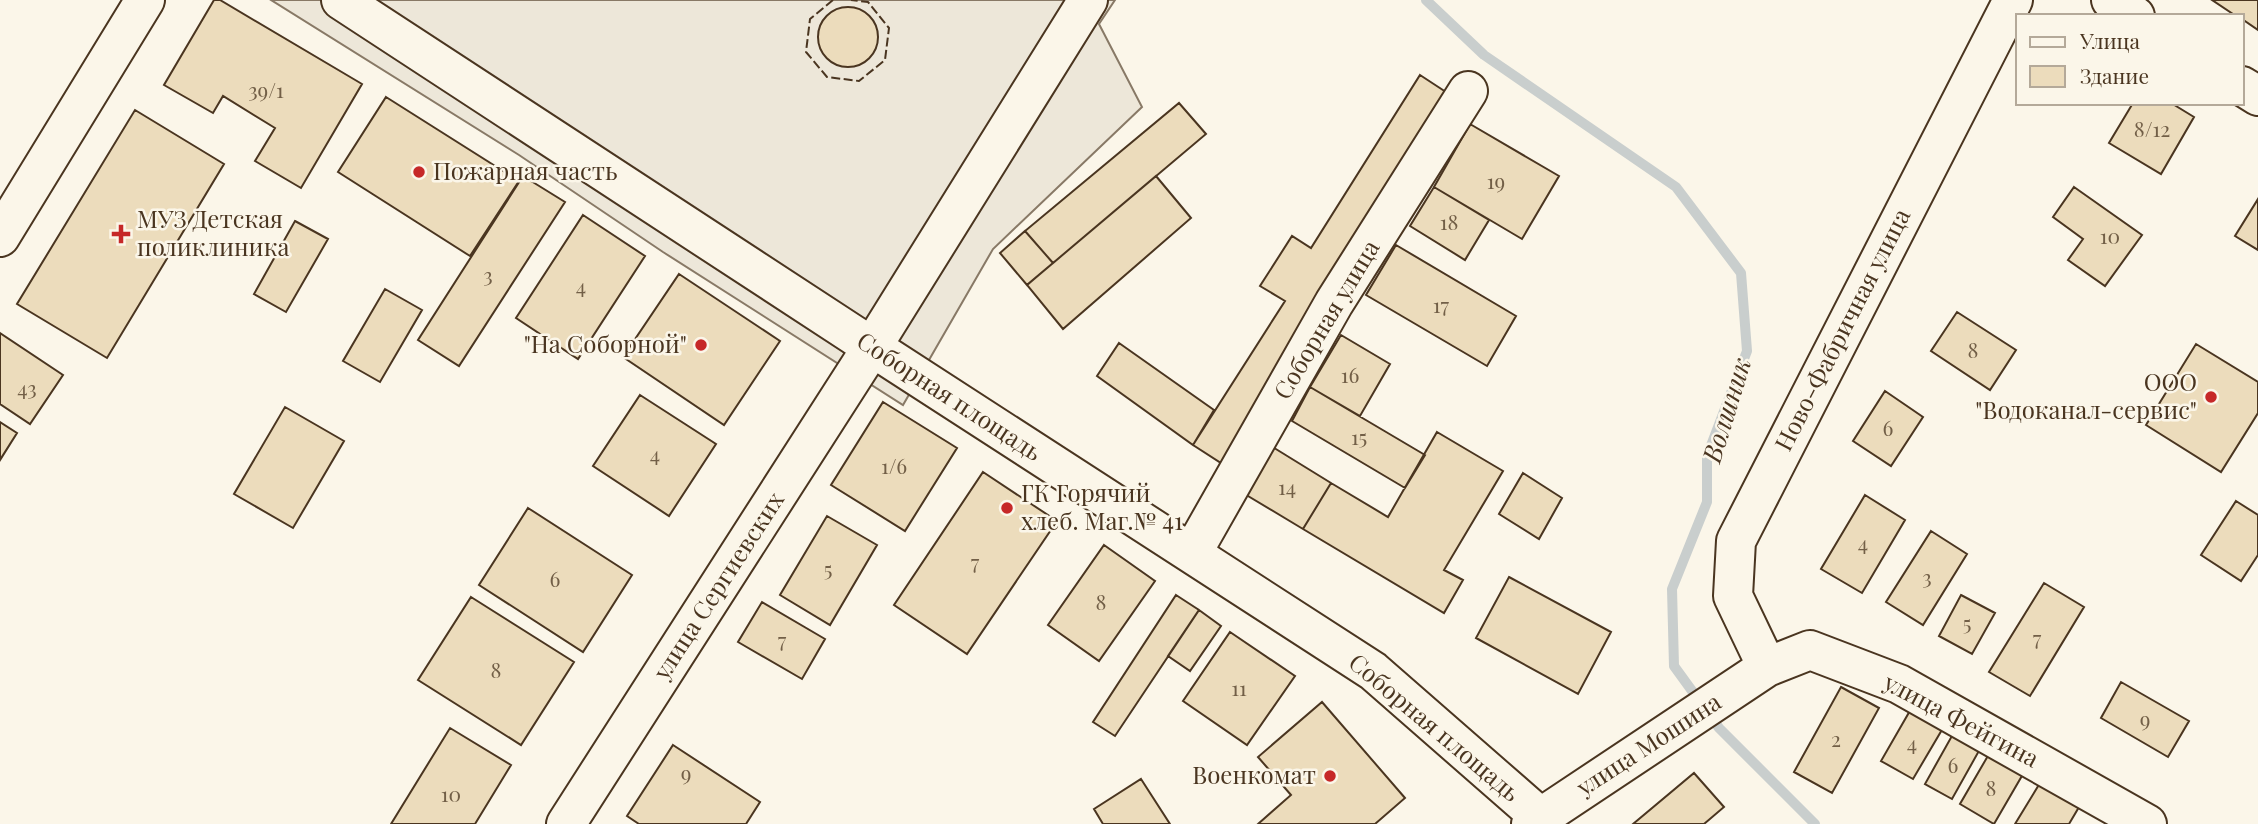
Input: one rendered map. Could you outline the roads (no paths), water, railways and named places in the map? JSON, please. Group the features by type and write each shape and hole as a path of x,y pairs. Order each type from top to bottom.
{"street":[{"path":"0,237 145,0"},
{"name":"Соборная площадь","path":"341,0 1373,671 1536,821"},
{"name":"улица Сергиевских","path":"566,824 872,347 1088,0"},
{"name":"Ново-Фабричная улица","path":"1767,667 1733,596 1736,541 2013,0"},
{"path":"2111,0 2132,14"},
{"name":"Соборная улица","path":"1192,554 1334,303 1468,91"},
{"name":"улица Фейгина","path":"1767,667 1810,650 1899,684 2147,824"},
{"name":"улица Мошина","path":"1536,821 1767,667"}],"waterway":[{"name":"Волшник","path":"1426,0 1484,55 1676,187 1741,273 1747,351 1707,456 1707,502 1672,589 1674,666 1719,728 1815,824"}],"place":[{"name":"Пожарная часть","path":"419,172"},
{"name":"МУЗ Детская поликлиника","path":"121,234"},
{"name":"\"На Соборной\"","path":"701,345"},
{"name":"ООО \"Водоканал-сервис\"","path":"2211,397"},
{"name":"ГК Горячий хлеб. Маг.№ 41","path":"1007,508"},
{"name":"Военкомат","path":"1330,776"}]}
